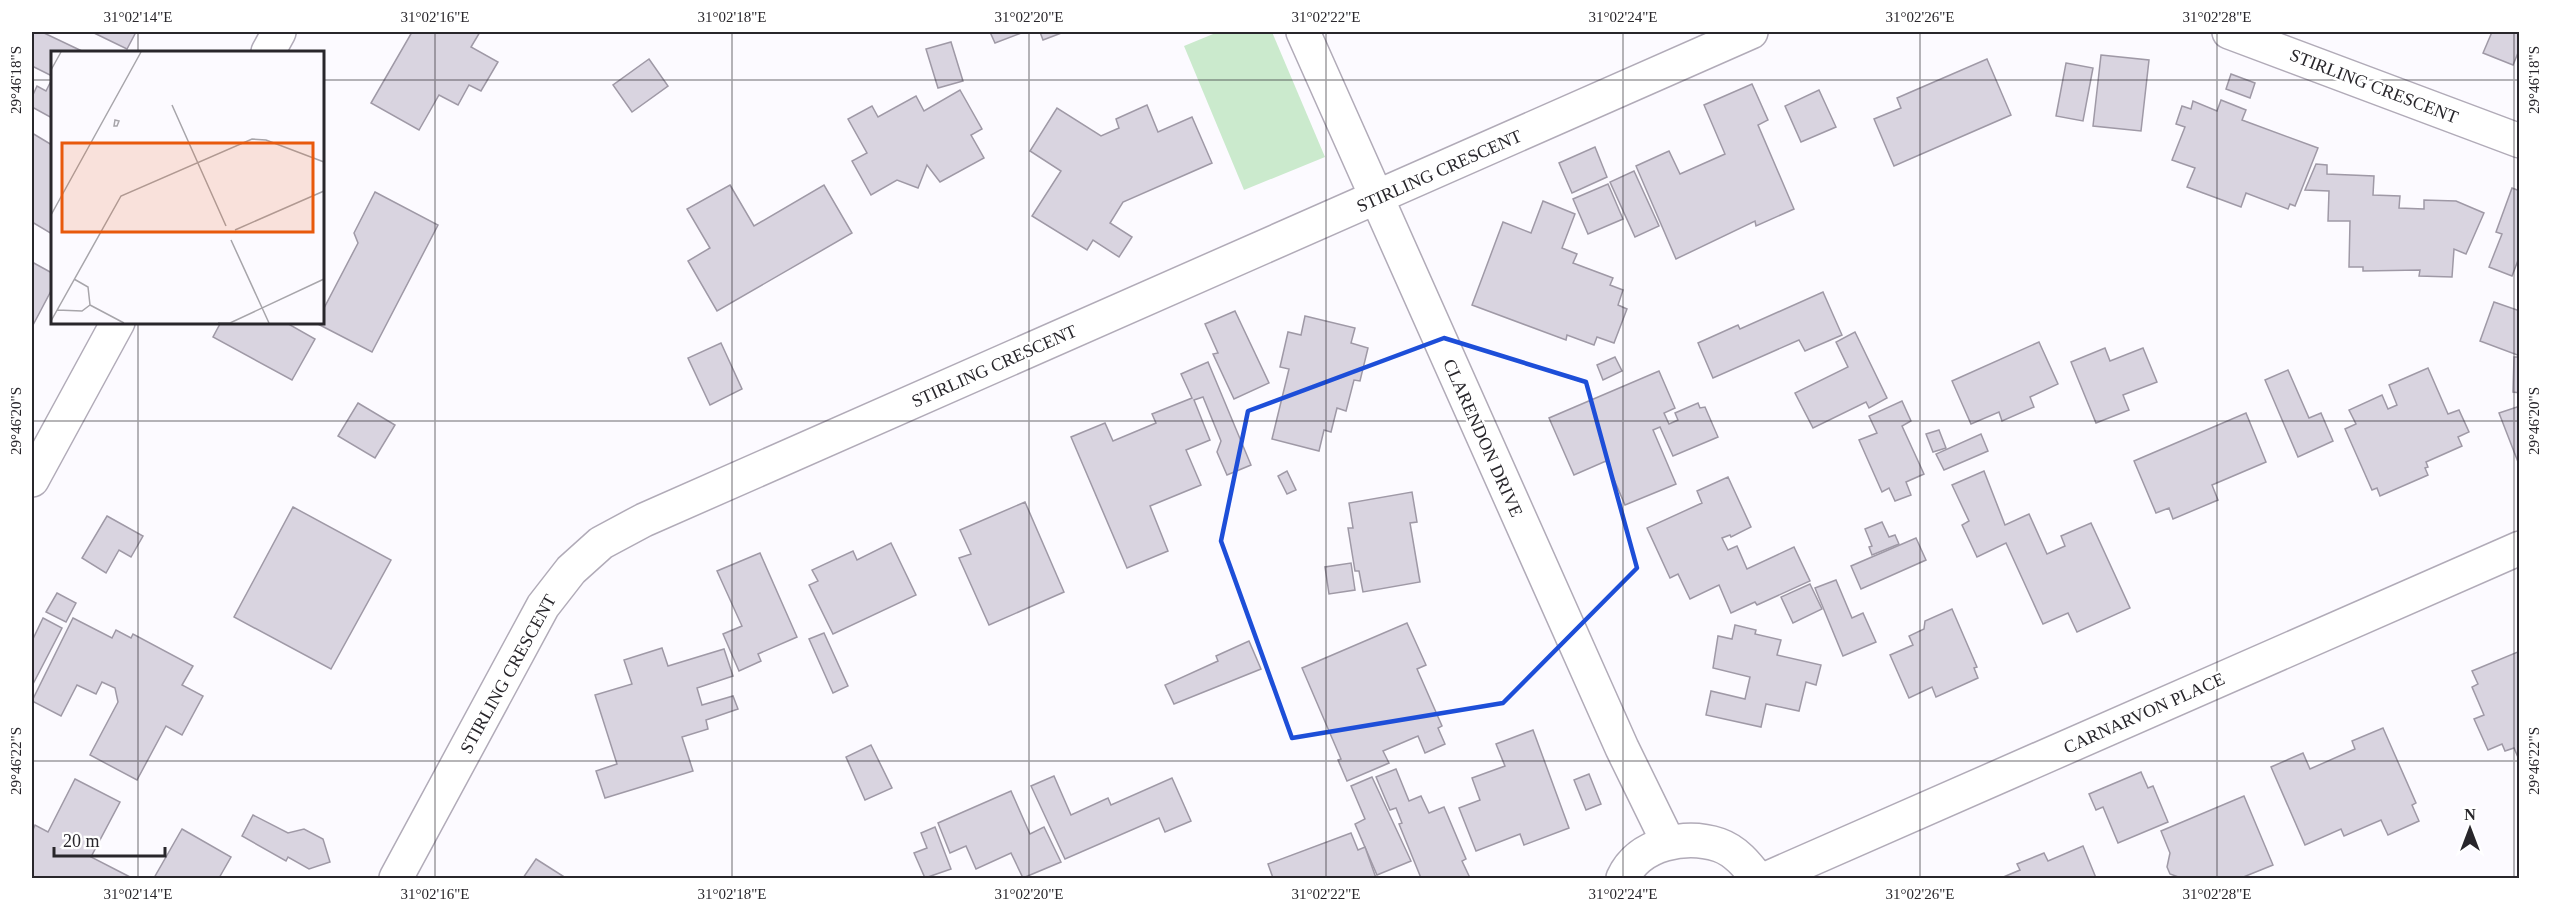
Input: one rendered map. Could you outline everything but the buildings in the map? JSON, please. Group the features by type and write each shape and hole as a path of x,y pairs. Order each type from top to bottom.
{"street":[{"path":"268,51 279,32"},
{"name":"CLARENDON DRIVE","path":"1303,32 1622,748 1668,842"},
{"name":"STIRLING CRESCENT","path":"396,879 543,606 571,570 601,543 644,520 1376,199 1750,32"},
{"name":"STIRLING CRESCENT","path":"2229,32 2520,141"},
{"path":"32,480 117,324"},
{"name":"CARNARVON PLACE","path":"1768,879 2520,548"},
{"path":"1623,879 1644,854 1668,842 1694,840 1721,846 1744,861 1757,879"}],"highlighted area":[{"path":"1444,338 1586,382 1637,568 1503,703 1292,738 1221,541 1248,411"}],"green space":[{"path":"1218,32 1272,32 1325,157 1244,190 1184,46"}]}
